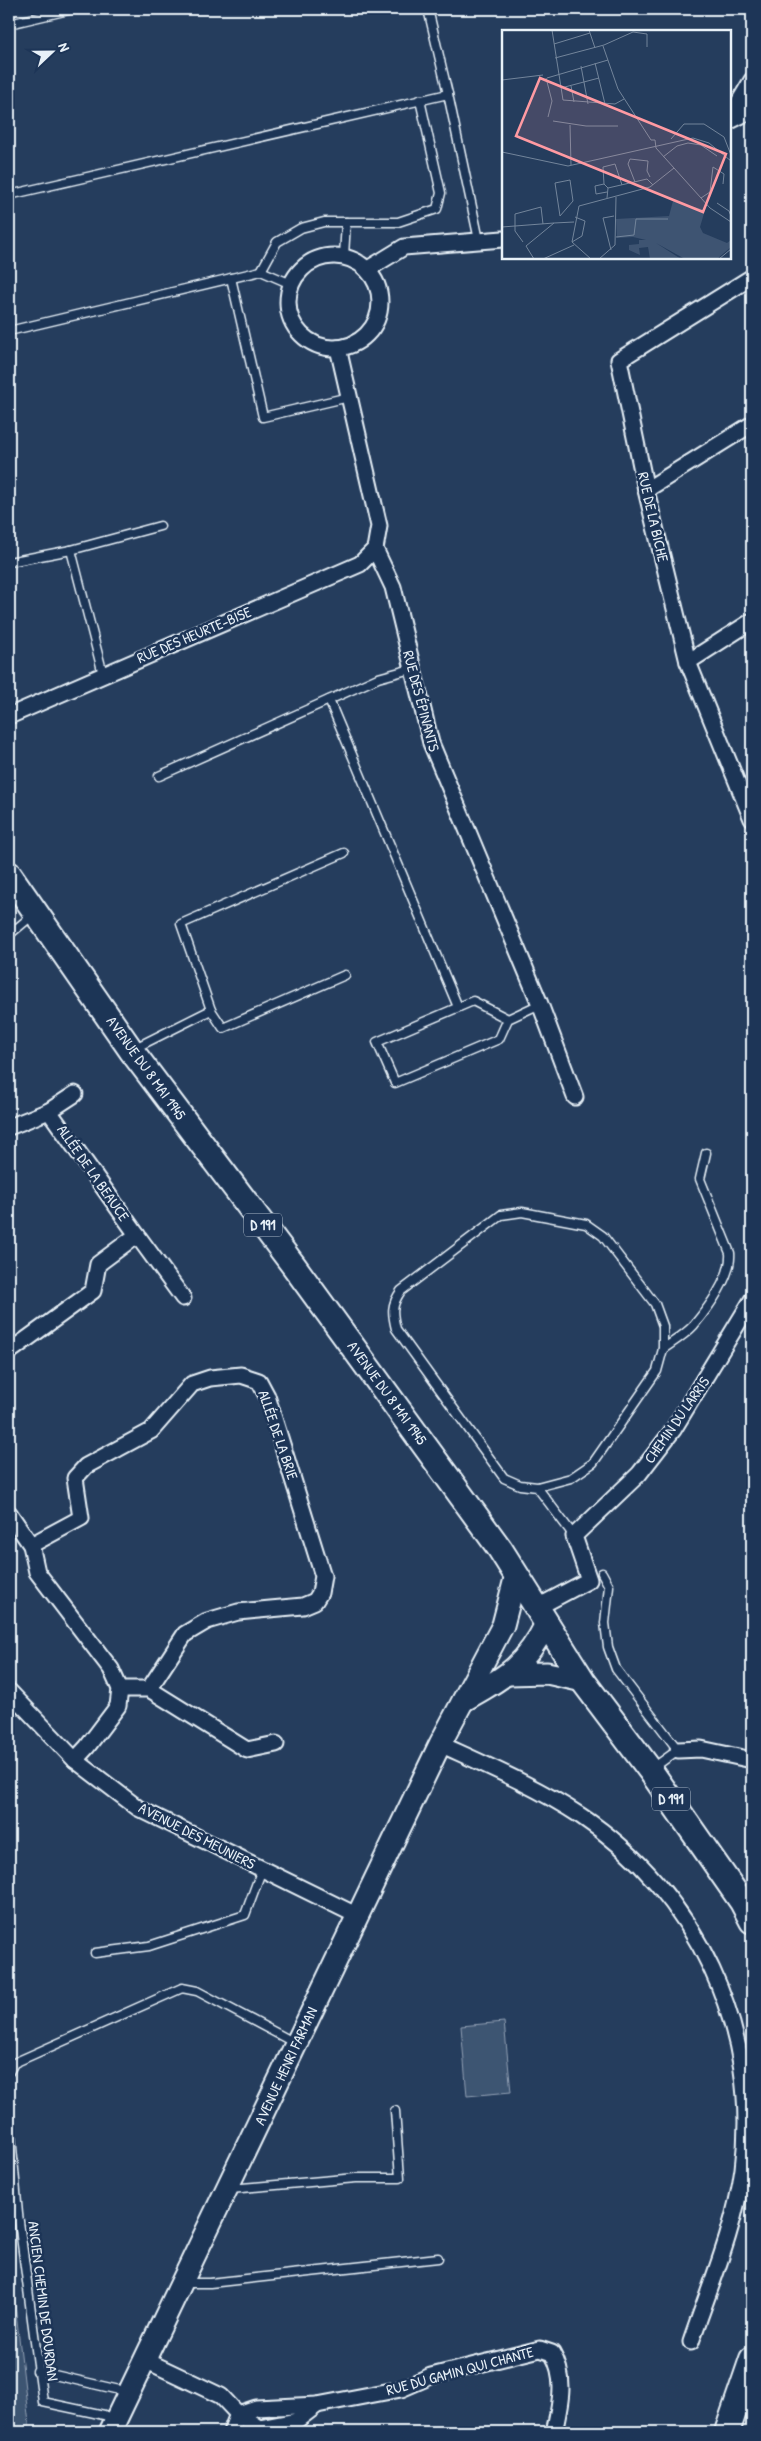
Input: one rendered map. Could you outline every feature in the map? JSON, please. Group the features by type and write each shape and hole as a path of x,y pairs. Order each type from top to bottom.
{"main road":[{"name":"AVENUE DU 8 MAI 1945","path":"9,874 131,1050 363,1360 516,1575 584,1681 650,1770 742,1902 752,1921"},
{"path":"727,2432 752,2359"}],"street":[{"path":"731,115 752,80"},
{"path":"731,120 752,110"},
{"path":"368,270 404,247 502,239"},
{"path":"331,255 344,256 357,261 368,270 377,282 381,296 378,318 365,337 353,345 338,348 322,347 308,340 297,330 290,315 288,300 291,284 298,273 313,261 331,255"},
{"name":"RUE DE LA BICHE","path":"752,277 618,360 646,490 688,662 752,819"},
{"path":"338,348 379,526 375,549"},
{"path":"646,490 752,424"},
{"name":"RUE DES ÉPINANTS","path":"375,549 393,587 411,669 431,743 540,1004 575,1097"},
{"name":"RUE DES HEURTE-BISE","path":"9,716 360,564 375,549"},
{"path":"688,662 752,621"},
{"name":"ALLÉE DE LA BEAUCE","path":"9,1127 49,1111 75,1094"},
{"name":"ALLÉE DE LA BEAUCE","path":"49,1111 182,1298"},
{"name":"ALLÉE DE LA BEAUCE","path":"9,1352 94,1291 98,1264 137,1235"},
{"name":"CHEMIN DU LARRIS","path":"574,1536 639,1474 673,1430 752,1300"},
{"name":"ALLÉE DE LA BRIE","path":"31,1545 81,1518 75,1478 86,1466 151,1431 192,1384 210,1378 241,1375 259,1381 267,1396 323,1576 320,1593 315,1601 303,1606 238,1612 207,1621 185,1634 149,1689"},
{"path":"9,1513 31,1545 37,1572 111,1669 120,1689 118,1706 75,1760"},
{"path":"503,1625 541,1616 589,1580 574,1536"},
{"name":"AVENUE HENRI FARMAN","path":"113,2426 440,1744 503,1625 516,1575"},
{"path":"463,1701 510,1674 530,1654 541,1616"},
{"path":"510,1674 547,1672 584,1681"},
{"path":"120,1689 149,1689 248,1750 276,1744"},
{"name":"AVENUE DES MEUNIERS","path":"12,1702 75,1760 138,1808 358,1916"},
{"path":"440,1744 541,1792 582,1816 625,1849 655,1880 681,1914 708,1960 728,2007 740,2054 746,2116 743,2169 732,2222 691,2342"},
{"path":"678,1750 701,1749 752,1760"},
{"name":"RUE DU GAMIN QUI CHANTE","path":"145,2360 221,2396 238,2414 259,2428 296,2420 317,2405 401,2389 431,2376 540,2349 552,2353 559,2365 562,2380 554,2432"},
{"path":"231,2432 238,2414"}],"lane":[{"path":"9,24 73,9"},
{"path":"428,9 479,240"},
{"path":"9,195 448,94"},
{"path":"261,272 277,242 301,228 324,222 398,222 437,209 441,193 420,100"},
{"path":"344,256 346,222"},
{"path":"9,331 261,272 291,284"},
{"path":"231,278 263,417 349,398"},
{"path":"9,562 70,550 160,526"},
{"path":"70,550 103,674"},
{"path":"159,776 378,678 411,669"},
{"path":"329,700 458,1007"},
{"path":"344,853 181,924 211,1010 223,1028 345,975"},
{"path":"10,934 36,913"},
{"path":"508,1019 473,1001 377,1042 395,1083 499,1039 508,1019 540,1004"},
{"path":"131,1050 211,1010"},
{"path":"664,1349 693,1326 728,1275 731,1265 730,1253 700,1179 706,1154"},
{"path":"522,1212 586,1224 603,1236 655,1304 663,1326 664,1349 657,1371 593,1463 571,1478 537,1487 520,1485 504,1478 396,1329 393,1307 401,1292 501,1215 522,1212"},
{"path":"537,1487 574,1536"},
{"path":"602,1573 609,1586 605,1623 608,1647 616,1669 678,1750 650,1770"},
{"path":"95,1953 149,1946 245,1915 262,1869"},
{"path":"9,2072 14,2063 182,1988 197,1991 297,2044"},
{"path":"228,2189 356,2178 400,2178 395,2111"},
{"name":"ANCIEN CHEMIN DE DOURDAN","path":"9,2114 18,2214 37,2371 43,2402 104,2415 113,2426"},
{"path":"181,2283 210,2283 438,2258"},
{"path":"37,2371 130,2392"}],"shaded area":[{"path":"504,2022 511,2092 467,2096 461,2026"},
{"path":"9,2252 30,2432 9,2432"}]}
